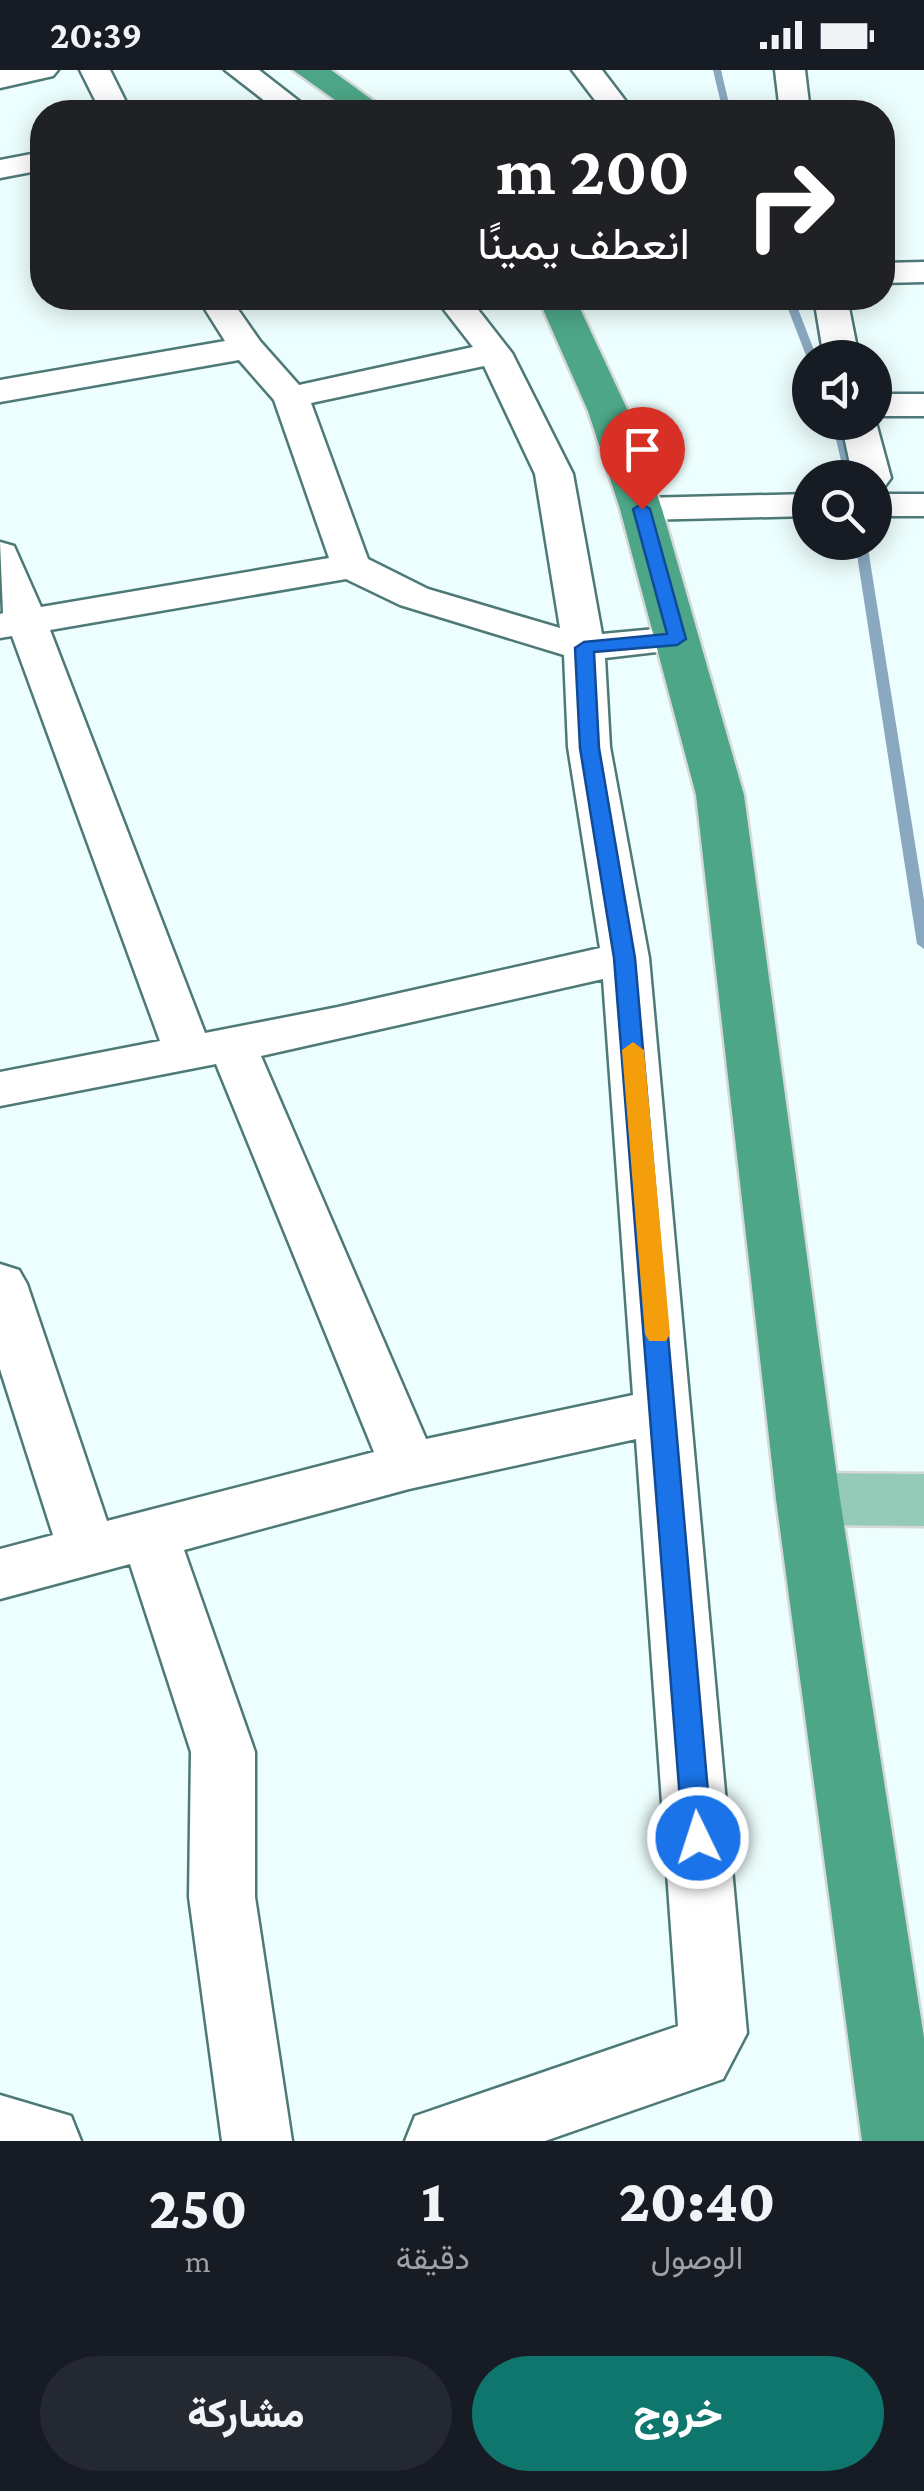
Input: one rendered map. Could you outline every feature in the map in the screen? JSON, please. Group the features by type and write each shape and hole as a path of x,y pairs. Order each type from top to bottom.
{"highway":[{"path":"308,70 354,100"},
{"path":"561,310 608,412 642,509 720,794 808,1499 900,2141"}],"main road":[{"path":"808,1499 924,1500"}],"street":[{"path":"0,79 43,70"},
{"path":"95,70 110,100"},
{"path":"240,70 281,100"},
{"path":"587,70 610,100"},
{"path":"790,70 794,100"},
{"path":"0,169 30,163"},
{"path":"895,273 924,272"},
{"path":"222,310 247,348 291,398 351,566"},
{"path":"440,2141 699,2055 712,2033 624,958 589,748 584,648 554,474 495,353 461,310"},
{"path":"833,310 839,340"},
{"path":"0,390 247,348"},
{"path":"291,398 495,353"},
{"path":"892,405 924,406"},
{"path":"892,498 924,505"},
{"path":"642,509 792,505"},
{"path":"0,554 14,623 210,1050 409,1466"},
{"path":"14,623 351,566 414,597 584,648 677,639"},
{"path":"0,1088 210,1050 624,958"},
{"path":"0,1284 87,1550"},
{"path":"0,1574 409,1466 664,1410"},
{"path":"149,1533 223,1752 228,1785 221,1824 222,1896 257,2141"},
{"path":"0,2130 46,2141"}],"waterway":[{"path":"717,70 724,100"},
{"path":"793,310 805,340"},
{"path":"842,440 846,460"},
{"path":"864,560 924,944"}],"slow traffic":[{"path":"633,1050 658,1334"}],"route":[{"path":"642,509 677,639 584,648 589,748 624,958 698,1838"}]}
